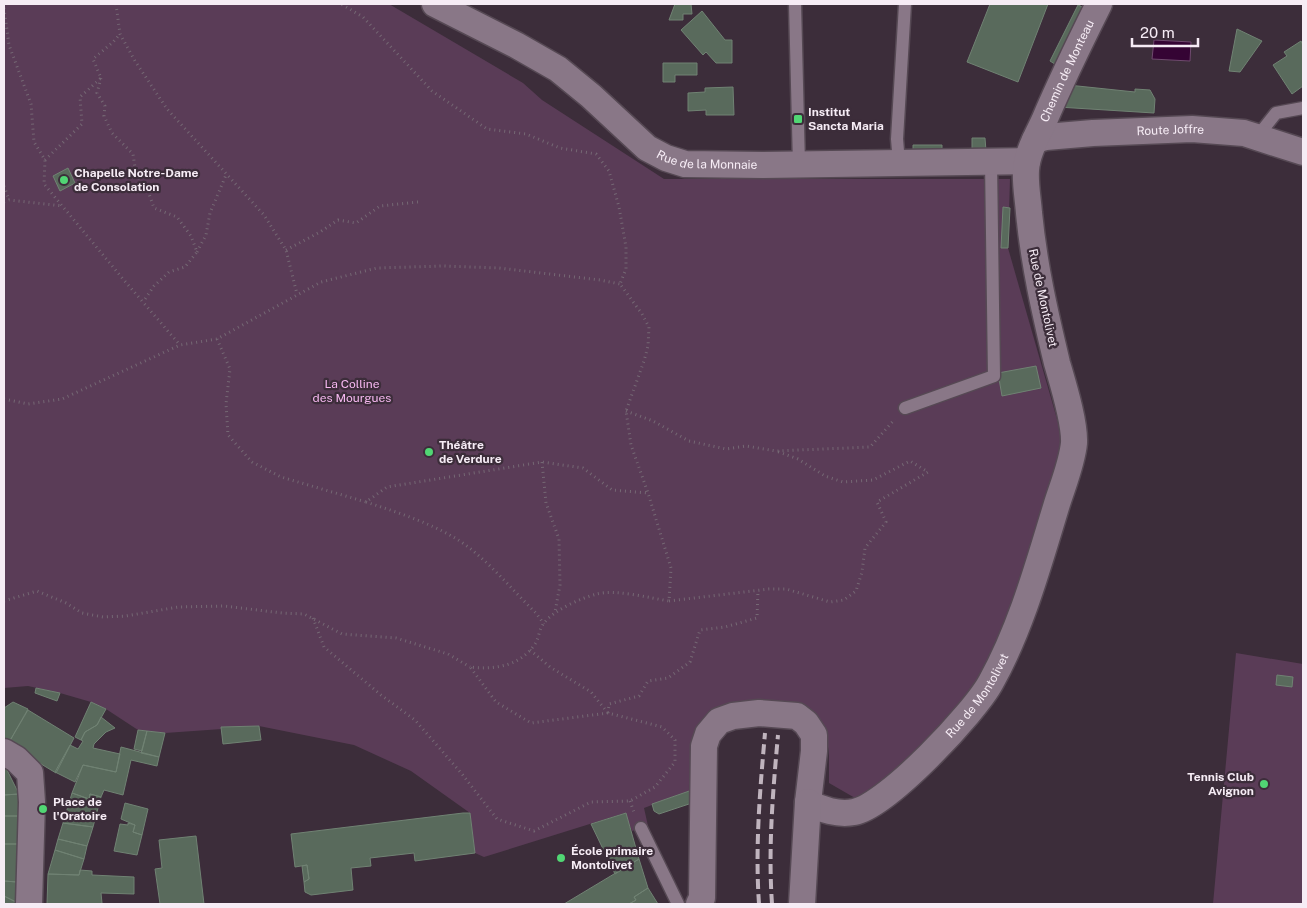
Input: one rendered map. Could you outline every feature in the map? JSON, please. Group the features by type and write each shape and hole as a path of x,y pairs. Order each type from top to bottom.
{"street":[{"name":"Rue de la Monnaie","path":"435,4 516,45 558,69 591,96 647,148 666,158 685,164 799,165 991,162 1031,150"},
{"name":"Chemin de Monteau","path":"1031,150 1066,71 1099,4"},
{"name":"Route Joffre","path":"1031,150 1046,137 1192,129 1244,133 1303,152"},
{"name":"Rue de Montolivet","path":"808,802 816,807 838,813 854,812 870,806 917,768 978,702 990,684 1022,612 1046,540 1074,442 1069,410 1048,328 1033,254 1026,180 1031,150"},
{"path":"700,904 702,898 704,746 708,734 719,721 733,716 759,713 797,716 806,723 814,735 802,904"},
{"path":"4,752 30,773 32,802 29,904"}],"lane":[{"path":"795,4 799,165"},
{"path":"899,163 897,139 905,4"},
{"path":"1257,137 1276,113 1303,108"},
{"path":"905,408 994,376 991,162"},
{"path":"641,828 678,904"}],"path":[{"path":"116,4 120,34 135,61 167,109 226,176 264,215 286,250 297,294"},
{"path":"341,4 363,17 432,91 487,130 526,134 560,148 596,154 609,171 619,207 626,247 626,269 620,284"},
{"path":"4,8 9,45 32,104 34,142 45,160 44,184 180,345"},
{"path":"120,34 93,59 101,78 98,93 105,106 104,116 112,133 133,154 136,174 147,188 154,208 177,216 191,236 197,252"},
{"path":"45,160 82,124 80,96 101,78"},
{"path":"142,302 154,286 169,272 185,267 197,252 206,235 210,213 226,176"},
{"path":"4,186 9,200"},
{"path":"4,202 9,200 64,206"},
{"path":"286,250 338,220 356,223 380,206 418,202"},
{"path":"4,399 28,404 62,399 180,345 216,339 320,282 377,268 442,266 499,268 620,284 649,327 648,346 644,361 626,412 631,446 672,568 669,601"},
{"path":"216,339 230,369 226,404 228,435 252,462 281,477 410,517 455,538 479,557 536,613 544,624"},
{"path":"776,451 870,447 905,408"},
{"path":"470,667 488,669 518,662 535,644 544,624 555,613 579,600 598,593 632,594 669,601 758,590 786,589 830,602 844,600 856,591 862,572 865,548 886,522 877,502 928,472 910,461 872,480 843,482 825,476 798,459 776,451 746,446 726,449 689,441 653,421 626,412"},
{"path":"366,502 387,486 542,462 583,468 612,490 648,493"},
{"path":"542,462 546,503 559,540 560,585 555,613"},
{"path":"608,713 609,704 639,696 648,681 668,678 690,662 700,630 725,627 757,618 758,590"},
{"path":"4,601 37,591 66,603 82,613 103,617 126,616 178,607 224,606 304,614 313,618 342,634 396,638 448,654 470,667 496,702 531,723 608,713 662,727 675,740 675,762 655,787 630,801 591,802 534,831 497,819 462,774 415,720 381,695 324,647 313,618"},
{"path":"530,650 550,667 591,692 608,713"}],"green space":[{"name":"La Colline des Mourgues","path":"4,4 389,4 523,83 542,100 664,179 1010,179 1008,248 1063,440 1040,540 978,691 862,802 829,783 829,751 825,735 724,710 695,789 644,808 648,826 632,831 625,813 484,857 475,853 470,813 411,771 354,745 259,726 222,727 222,729 165,733 138,730 106,709 91,702 28,686 4,688"},
{"name":"Tennis Club Avignon","path":"1236,653 1303,664 1303,904 1213,904"}],"shaded area":[{"path":"1154,40 1191,42 1190,61 1152,59"}],"building":[{"path":"675,4 691,4 692,14 683,14 683,20 669,20"},
{"path":"990,4 1048,4 1018,82 967,62"},
{"path":"1078,5 1087,9 1058,66 1050,61"},
{"path":"702,11 725,40 732,40 732,63 716,63 706,52 703,55 681,30"},
{"path":"1237,29 1262,41 1240,72 1229,71"},
{"path":"1301,41 1303,45 1303,86 1292,94 1273,65 1287,56 1284,52"},
{"path":"663,63 697,63 697,75 675,75 675,82 663,82"},
{"path":"1068,85 1135,92 1135,89 1150,90 1155,99 1154,113 1058,107"},
{"path":"733,87 734,115 706,115 706,110 688,111 688,93 705,92 705,88"},
{"path":"972,138 985,138 986,151 972,151"},
{"path":"913,145 942,145 942,151 913,152"},
{"name":"Chapelle Notre-Dame de Consolation","path":"68,168 75,183 60,191 53,176"},
{"path":"1003,207 1010,208 1008,248 1001,248"},
{"path":"1036,366 1041,388 1002,396 998,373"},
{"path":"1277,675 1293,677 1292,687 1276,685"},
{"path":"36,688 60,693 57,701 35,693"},
{"path":"13,702 28,709 8,744 4,742 4,708"},
{"path":"91,702 106,709 97,725 85,732 81,740 75,737"},
{"path":"28,710 74,738 56,773 8,744"},
{"path":"101,717 115,728 106,732 94,744 93,748 120,754 116,772 83,765 75,782 55,772 70,745 78,749 83,741 81,740 85,732 97,725"},
{"path":"259,726 261,740 223,744 221,727"},
{"path":"138,730 147,731 142,751 134,749"},
{"path":"147,731 165,733 159,757 141,753"},
{"path":"121,747 159,757 157,766 131,760 123,795 104,790 101,797 90,794 89,799 72,793 83,765 116,772"},
{"path":"5,766 19,794 4,795"},
{"path":"695,789 695,802 659,814 654,811 652,804"},
{"path":"72,793 89,799 90,794 101,797 93,827 63,823"},
{"path":"19,794 19,816 4,816 4,795"},
{"path":"125,803 148,809 142,835 133,832 135,825 121,819"},
{"path":"470,813 475,853 415,861 414,853 370,858 371,866 351,868 353,890 311,895 305,892 304,882 309,879 307,865 295,867 291,834"},
{"path":"626,813 639,859 615,874 591,824"},
{"path":"4,816 19,816 19,844 4,844"},
{"path":"63,823 93,827 87,846 58,839"},
{"path":"128,823 135,825 133,832 142,835 137,855 114,851 120,824 128,825"},
{"path":"196,836 204,904 160,904 155,869 162,868 159,840"},
{"path":"58,839 87,846 84,859 55,850"},
{"path":"4,844 19,844 17,882 4,881"},
{"path":"55,850 84,859 79,875 48,874"},
{"path":"639,859 648,888 634,897 636,900 629,904 564,904"},
{"path":"307,865 309,879 304,882 302,866"},
{"path":"80,870 92,871 92,875 134,877 134,894 101,893 102,903 100,904 47,904 48,874 79,875"},
{"path":"4,881 17,882 16,902 4,896"},
{"path":"648,888 658,904 629,904 636,900 634,897"},
{"path":"4,896 16,902 15,904 4,904"}],"railway":[{"path":"759,904 758,840 765,733"},
{"path":"772,904 771,840 778,735"}],"place":[{"name":"Institut Sancta Maria","path":"798,119"},
{"name":"Chapelle Notre-Dame de Consolation","path":"64,180"},
{"name":"Théâtre de Verdure","path":"429,452"},
{"name":"Tennis Club Avignon","path":"1264,784"},
{"name":"Place de l'Oratoire","path":"43,809"},
{"name":"École primaire Montolivet","path":"561,858"}]}
